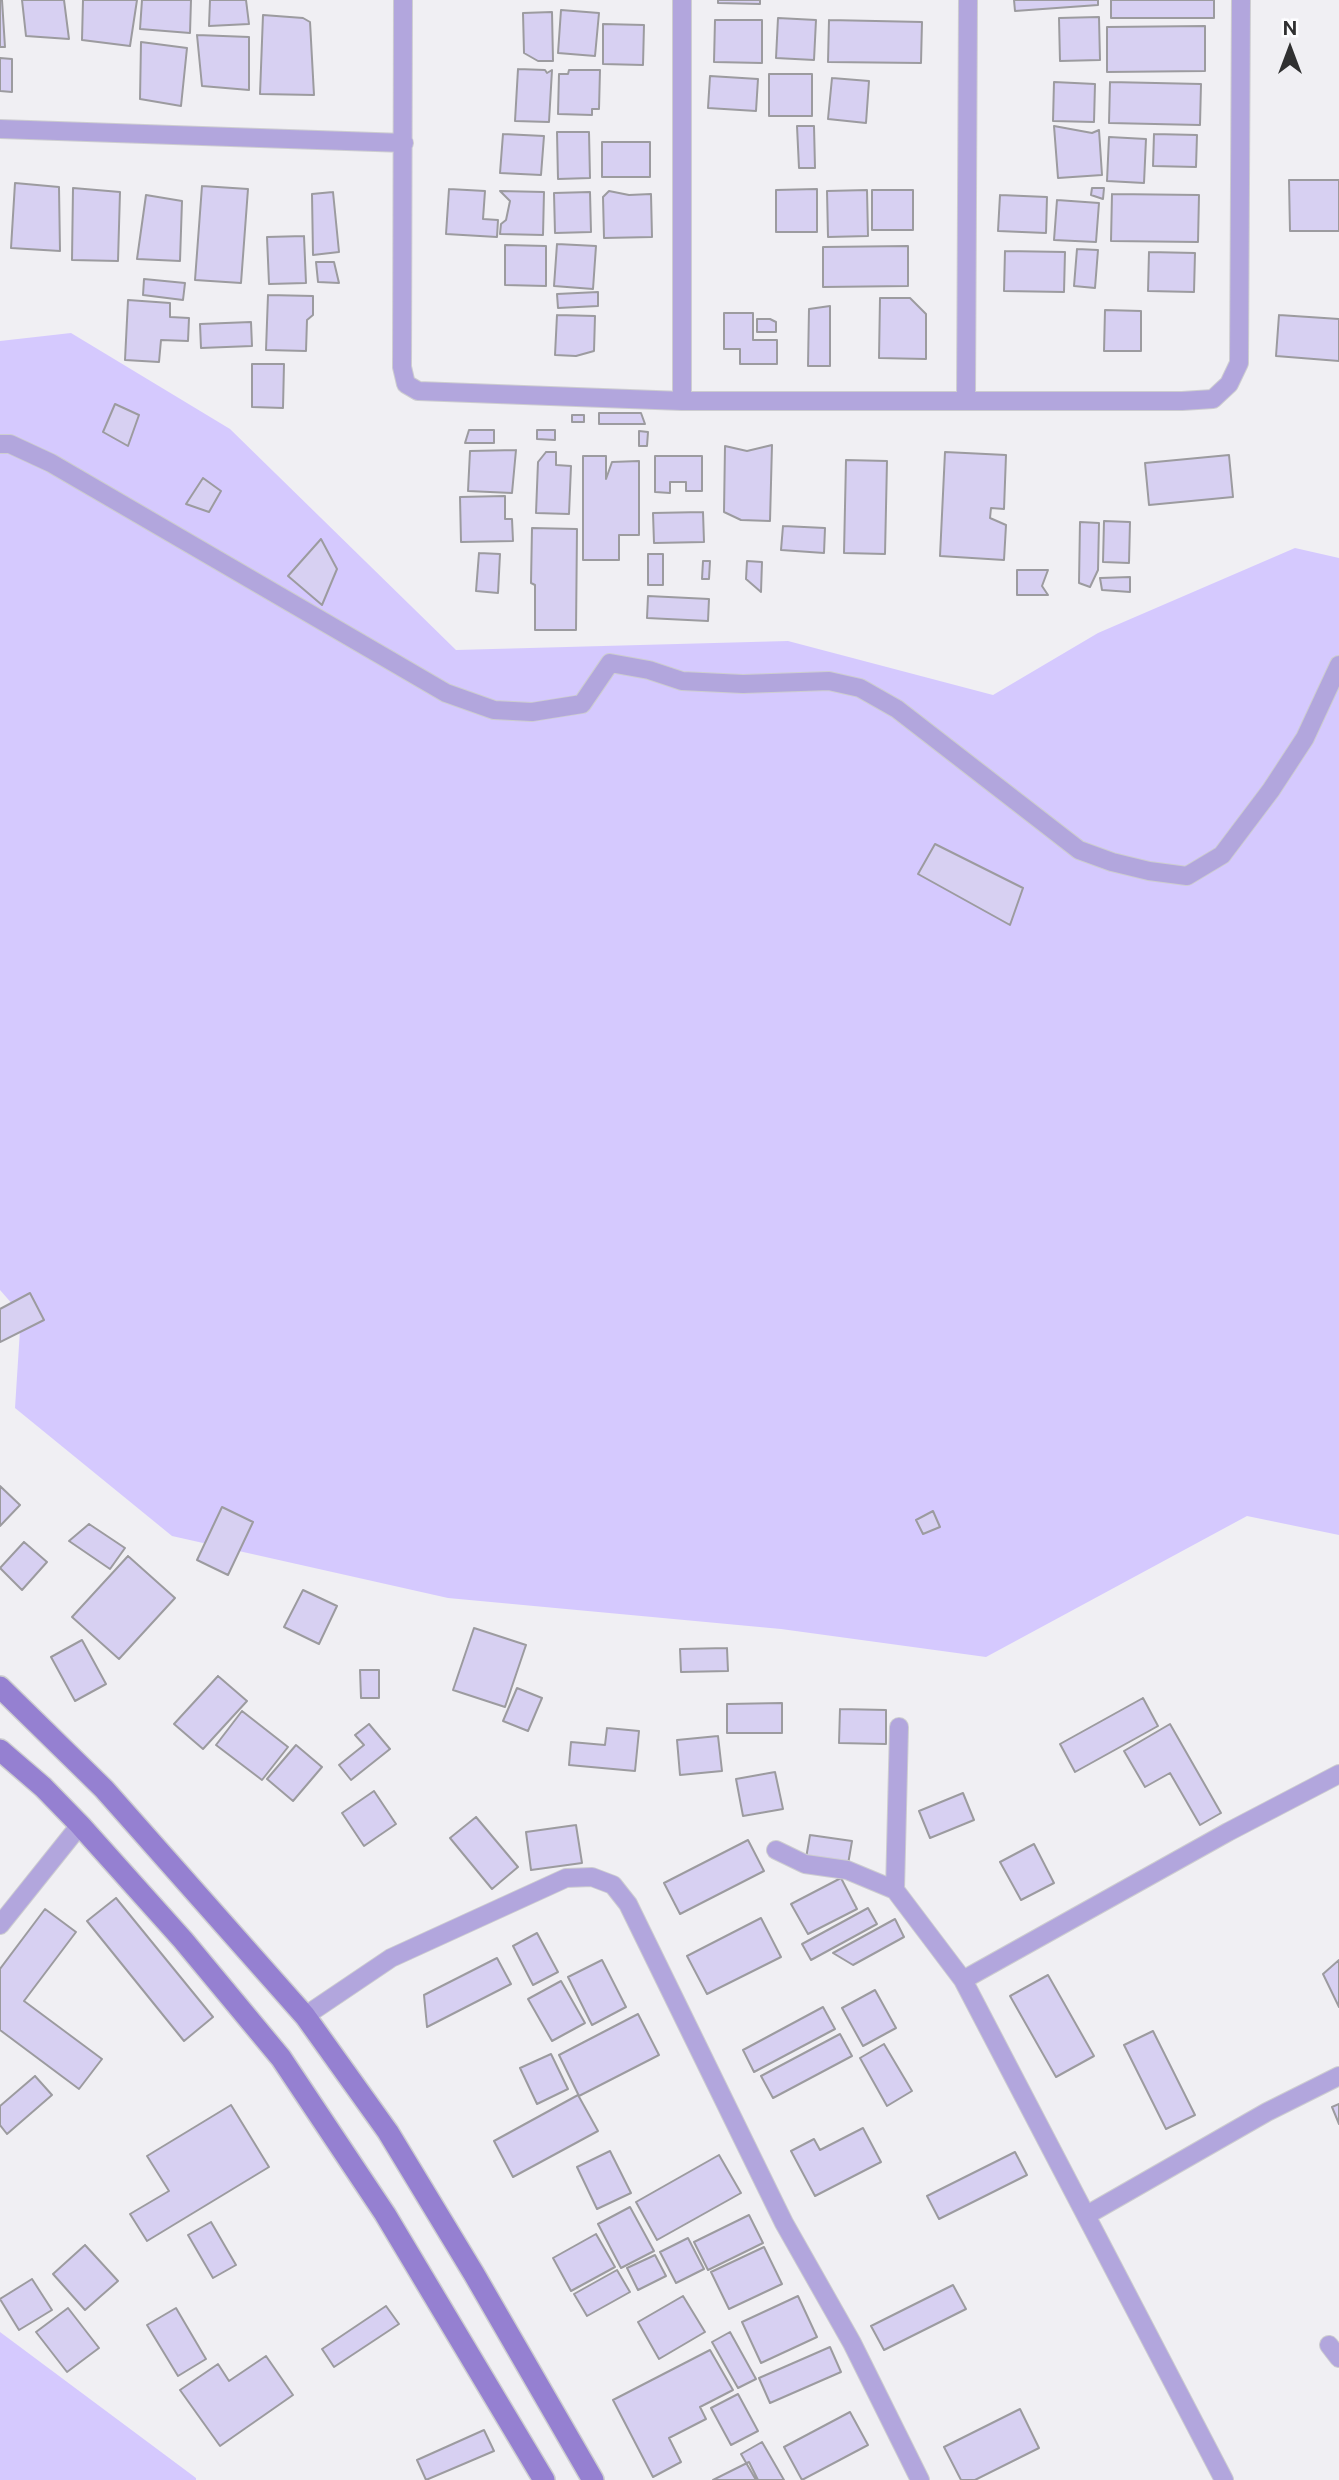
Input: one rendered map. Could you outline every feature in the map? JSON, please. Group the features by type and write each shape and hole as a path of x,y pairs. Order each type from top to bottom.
{"street":[{"path":"403,0 402,367 405,384 418,391 682,401 1182,401 1213,398 1229,384 1240,363 1241,0"},
{"path":"682,0 682,401"},
{"path":"966,400 968,0"},
{"path":"0,129 404,144"},
{"path":"0,444 10,444 51,463 446,692 494,710 532,712 582,704 610,663 649,670 682,681 743,684 829,681 860,688 897,709 1079,850 1149,871 1187,876 1222,855 1271,790 1305,738 1339,666"},
{"path":"0,1687 104,1789 305,2016 388,2132 593,2480"},
{"path":"895,1889 898,1727"},
{"path":"0,1750 43,1787 80,1825 183,1940 281,2058 385,2214 544,2480"},
{"path":"963,1980 1228,1832 1339,1774"},
{"path":"0,1924 80,1825"},
{"path":"776,1850 805,1864 847,1870 895,1889 963,1980 1224,2480"},
{"path":"305,2016 391,1958 566,1878 592,1877 612,1885 628,1904 784,2223 852,2343 920,2480"},
{"path":"1087,2214 1267,2112 1339,2076"}],"shaded area":[{"path":"71,333 230,429 456,650 788,641 993,695 1098,633 1295,548 1339,558 1339,1535 1247,1516 986,1657 781,1629 448,1598 172,1536 15,1408 21,1314 0,1290 0,341"},
{"path":"0,2332 196,2478 196,2480 0,2480"}],"building":[{"path":"2,0 5,47 0,47"},
{"path":"22,0 64,0 69,39 26,36"},
{"path":"83,0 137,0 130,46 82,40"},
{"path":"142,0 191,0 190,33 140,29"},
{"path":"210,0 246,0 249,24 209,26"},
{"path":"718,0 760,0 760,4 718,3"},
{"path":"1014,0 1098,0 1098,5 1015,11"},
{"path":"1111,0 1214,0 1214,18 1111,18"},
{"path":"561,10 599,13 595,56 558,53"},
{"path":"552,12 553,61 538,61 524,53 523,13"},
{"path":"263,15 303,18 310,22 314,95 260,94"},
{"path":"1099,17 1100,60 1060,61 1059,18"},
{"path":"778,18 816,20 814,60 776,58"},
{"path":"715,20 762,20 762,63 714,62"},
{"path":"829,20 922,22 921,63 828,62"},
{"path":"603,24 644,25 643,65 603,64"},
{"path":"1205,26 1205,71 1107,72 1107,27"},
{"path":"197,35 249,37 249,90 202,86"},
{"path":"141,42 187,48 181,106 140,99"},
{"path":"0,58 12,59 12,92 0,91"},
{"path":"518,69 545,70 547,73 552,70 549,122 515,121"},
{"path":"569,70 600,70 599,109 592,109 592,115 558,114 559,74 568,74"},
{"path":"769,74 812,74 812,116 769,116"},
{"path":"710,76 758,79 756,111 708,108"},
{"path":"832,78 869,81 866,123 828,119"},
{"path":"1054,82 1095,84 1094,122 1053,121"},
{"path":"1110,82 1201,84 1200,125 1109,123"},
{"path":"797,126 814,126 815,168 799,168"},
{"path":"1054,126 1092,133 1099,130 1102,175 1058,178"},
{"path":"557,132 589,132 590,178 558,179"},
{"path":"503,134 544,136 541,175 500,173"},
{"path":"1154,134 1197,135 1196,167 1153,166"},
{"path":"1109,137 1146,139 1144,183 1107,181"},
{"path":"602,142 650,142 650,177 602,177"},
{"path":"1289,180 1339,180 1339,231 1290,231"},
{"path":"15,183 59,187 60,251 11,248"},
{"path":"202,186 248,189 241,283 195,280"},
{"path":"73,188 120,192 118,261 72,260"},
{"path":"1092,188 1104,188 1103,199 1091,195"},
{"path":"449,189 485,191 483,219 498,220 497,237 446,234"},
{"path":"817,189 817,232 776,232 776,190"},
{"path":"867,190 868,236 828,237 827,191"},
{"path":"872,190 913,190 913,230 872,230"},
{"path":"500,191 544,192 543,235 500,234 510,201"},
{"path":"609,191 629,195 651,194 652,237 604,238 603,197"},
{"path":"333,192 339,252 313,255 312,194"},
{"path":"590,192 591,232 555,233 554,193"},
{"path":"1112,194 1199,195 1198,242 1111,241"},
{"path":"146,195 182,201 180,261 137,259"},
{"path":"1000,195 1047,197 1046,233 998,231"},
{"path":"1057,200 1099,203 1096,242 1054,240"},
{"path":"304,236 306,283 269,284 267,237"},
{"path":"557,244 596,246 593,289 554,286"},
{"path":"505,245 546,246 546,286 505,285"},
{"path":"908,246 908,286 823,287 823,247"},
{"path":"1077,249 1098,250 1095,288 1074,286"},
{"path":"1005,251 1065,252 1064,292 1004,291"},
{"path":"1149,252 1195,253 1194,292 1148,291"},
{"path":"316,262 334,262 339,283 318,282"},
{"path":"144,279 185,283 183,300 143,295"},
{"path":"598,292 598,306 558,308 557,294"},
{"path":"268,295 313,296 313,315 307,320 306,351 266,350"},
{"path":"880,298 910,298 926,314 926,359 879,358"},
{"path":"128,300 170,303 170,317 189,318 188,341 161,340 159,362 125,360"},
{"path":"830,306 830,366 808,366 809,309"},
{"path":"1105,310 1141,311 1141,351 1104,351"},
{"path":"724,313 753,313 753,340 777,340 777,364 740,364 740,349 724,349"},
{"path":"557,315 595,316 594,351 576,356 555,355"},
{"path":"1279,315 1339,319 1339,361 1276,356"},
{"path":"757,319 776,322 776,332 757,332"},
{"path":"251,322 252,346 201,348 200,324"},
{"path":"252,364 284,364 283,408 252,407"},
{"path":"115,404 139,415 128,446 103,432"},
{"path":"599,413 641,413 645,424 599,424"},
{"path":"572,415 584,415 584,422 572,422"},
{"path":"469,430 494,430 494,443 465,443"},
{"path":"537,430 555,430 555,440 537,439"},
{"path":"639,431 648,432 647,446 639,446"},
{"path":"772,445 770,521 741,520 724,512 725,446 747,451"},
{"path":"516,450 512,493 468,491 470,451"},
{"path":"546,452 556,452 556,465 571,466 569,514 536,513 538,462"},
{"path":"945,452 1006,455 1004,509 991,508 990,518 1006,525 1004,560 940,556"},
{"path":"1229,455 1233,497 1149,505 1145,463"},
{"path":"583,456 606,456 606,479 612,462 639,461 639,535 619,535 619,560 583,560"},
{"path":"655,456 702,456 702,491 686,491 686,482 670,482 670,493 655,492"},
{"path":"846,460 887,461 885,554 844,553"},
{"path":"203,478 221,491 209,512 186,504"},
{"path":"505,496 505,519 512,519 513,541 461,542 460,497"},
{"path":"703,512 704,542 654,543 653,513"},
{"path":"1104,521 1130,522 1129,563 1103,562"},
{"path":"1080,522 1099,523 1098,570 1090,587 1079,583"},
{"path":"783,526 825,528 824,553 781,550"},
{"path":"532,528 577,529 576,630 535,630 535,585 531,583"},
{"path":"321,539 337,569 322,605 288,576"},
{"path":"479,553 500,554 498,593 476,591"},
{"path":"648,554 663,554 663,585 648,585"},
{"path":"703,561 710,561 709,579 702,579"},
{"path":"747,561 762,562 761,592 746,579"},
{"path":"1017,570 1048,570 1042,586 1048,595 1017,595"},
{"path":"1130,577 1130,592 1102,590 1100,578"},
{"path":"648,596 709,599 708,621 647,618"},
{"path":"935,844 1023,888 1010,925 918,874"},
{"path":"30,1293 44,1320 0,1342 0,1309"},
{"path":"0,1486 20,1505 0,1526"},
{"path":"222,1507 253,1522 228,1575 197,1560"},
{"path":"933,1511 940,1527 923,1534 916,1520"},
{"path":"89,1524 125,1548 110,1569 69,1541"},
{"path":"24,1542 47,1562 22,1590 0,1568"},
{"path":"128,1556 175,1598 119,1659 72,1617"},
{"path":"303,1590 337,1606 319,1644 284,1627"},
{"path":"474,1628 526,1645 505,1707 453,1690"},
{"path":"82,1640 106,1684 75,1701 51,1657"},
{"path":"727,1648 728,1671 681,1672 680,1649"},
{"path":"360,1670 379,1670 379,1698 361,1698"},
{"path":"218,1676 247,1701 203,1749 174,1724"},
{"path":"517,1688 542,1698 528,1731 503,1721"},
{"path":"1143,1698 1158,1726 1075,1772 1060,1744"},
{"path":"782,1703 782,1733 727,1733 727,1704"},
{"path":"840,1709 886,1710 886,1744 839,1743"},
{"path":"242,1711 288,1747 262,1780 216,1745"},
{"path":"369,1724 390,1749 351,1780 339,1765 364,1745 355,1735"},
{"path":"1170,1724 1221,1813 1200,1825 1170,1773 1145,1787 1124,1751"},
{"path":"607,1728 639,1731 635,1771 569,1765 571,1742 605,1745"},
{"path":"718,1736 722,1771 680,1775 677,1740"},
{"path":"296,1745 322,1767 293,1801 267,1779"},
{"path":"775,1772 783,1809 743,1816 736,1779"},
{"path":"374,1791 396,1824 364,1846 342,1813"},
{"path":"963,1793 974,1820 930,1838 919,1811"},
{"path":"476,1817 518,1867 492,1889 450,1838"},
{"path":"576,1825 582,1863 531,1870 526,1832"},
{"path":"810,1835 852,1841 847,1870 805,1864"},
{"path":"748,1840 764,1871 680,1914 664,1883"},
{"path":"1034,1844 1054,1883 1021,1900 1000,1862"},
{"path":"841,1878 857,1909 808,1934 791,1904"},
{"path":"116,1898 213,2017 184,2041 87,1921"},
{"path":"868,1908 877,1924 811,1960 802,1944"},
{"path":"45,1909 76,1932 24,2001 102,2059 79,2089 0,2030 0,1969"},
{"path":"761,1918 781,1957 707,1994 687,1956"},
{"path":"895,1919 904,1937 853,1965 833,1953"},
{"path":"537,1933 558,1972 533,1985 513,1946"},
{"path":"497,1958 511,1984 427,2027 424,1995"},
{"path":"602,1960 626,2007 592,2025 568,1977"},
{"path":"1339,1960 1339,2007 1323,1974"},
{"path":"1048,1975 1094,2056 1056,2077 1010,1996"},
{"path":"561,1981 585,2023 552,2041 528,1999"},
{"path":"875,1990 896,2028 863,2046 842,2008"},
{"path":"823,2007 835,2029 754,2072 743,2050"},
{"path":"638,2014 659,2055 579,2096 559,2055"},
{"path":"1153,2031 1195,2115 1166,2129 1124,2045"},
{"path":"840,2034 852,2056 773,2098 761,2076"},
{"path":"884,2044 912,2091 887,2106 860,2058"},
{"path":"551,2054 568,2089 537,2104 520,2068"},
{"path":"35,2076 52,2095 7,2134 0,2125 0,2106"},
{"path":"578,2095 598,2131 513,2177 494,2141"},
{"path":"1339,2104 1339,2124 1332,2107"},
{"path":"231,2105 269,2167 147,2241 130,2214 169,2191 147,2156"},
{"path":"863,2128 881,2162 815,2196 791,2151 814,2139 820,2150"},
{"path":"610,2151 631,2193 597,2209 577,2167"},
{"path":"1015,2152 1027,2175 939,2219 927,2196"},
{"path":"719,2155 741,2193 657,2240 636,2202"},
{"path":"630,2207 654,2251 621,2268 598,2224"},
{"path":"749,2215 763,2243 708,2270 694,2242"},
{"path":"211,2222 236,2265 213,2278 188,2235"},
{"path":"596,2234 615,2267 571,2291 553,2258"},
{"path":"688,2238 704,2269 676,2283 660,2252"},
{"path":"85,2245 118,2281 85,2310 53,2274"},
{"path":"764,2247 782,2284 729,2309 711,2272"},
{"path":"655,2255 666,2276 638,2290 627,2268"},
{"path":"617,2270 630,2292 587,2316 574,2294"},
{"path":"32,2279 52,2310 19,2330 0,2299"},
{"path":"953,2285 966,2309 884,2350 871,2326"},
{"path":"683,2296 705,2332 659,2359 638,2322"},
{"path":"798,2296 817,2337 761,2363 742,2322"},
{"path":"386,2306 399,2324 334,2367 322,2349"},
{"path":"68,2308 99,2348 67,2372 36,2332"},
{"path":"176,2308 206,2359 178,2376 147,2325"},
{"path":"730,2332 756,2379 738,2388 712,2342"},
{"path":"830,2347 841,2372 770,2403 759,2378"},
{"path":"710,2350 733,2390 700,2407 706,2419 669,2438 681,2462 653,2477 613,2400"},
{"path":"266,2356 293,2395 220,2446 180,2390 218,2364 229,2381"},
{"path":"738,2394 758,2431 731,2445 711,2408"},
{"path":"1020,2409 1039,2448 975,2480 961,2480 944,2447"},
{"path":"850,2412 868,2445 802,2480 784,2447"},
{"path":"484,2430 494,2451 426,2480 417,2460"},
{"path":"762,2442 784,2480 756,2480 741,2454"},
{"path":"749,2462 758,2480 713,2480"}]}
